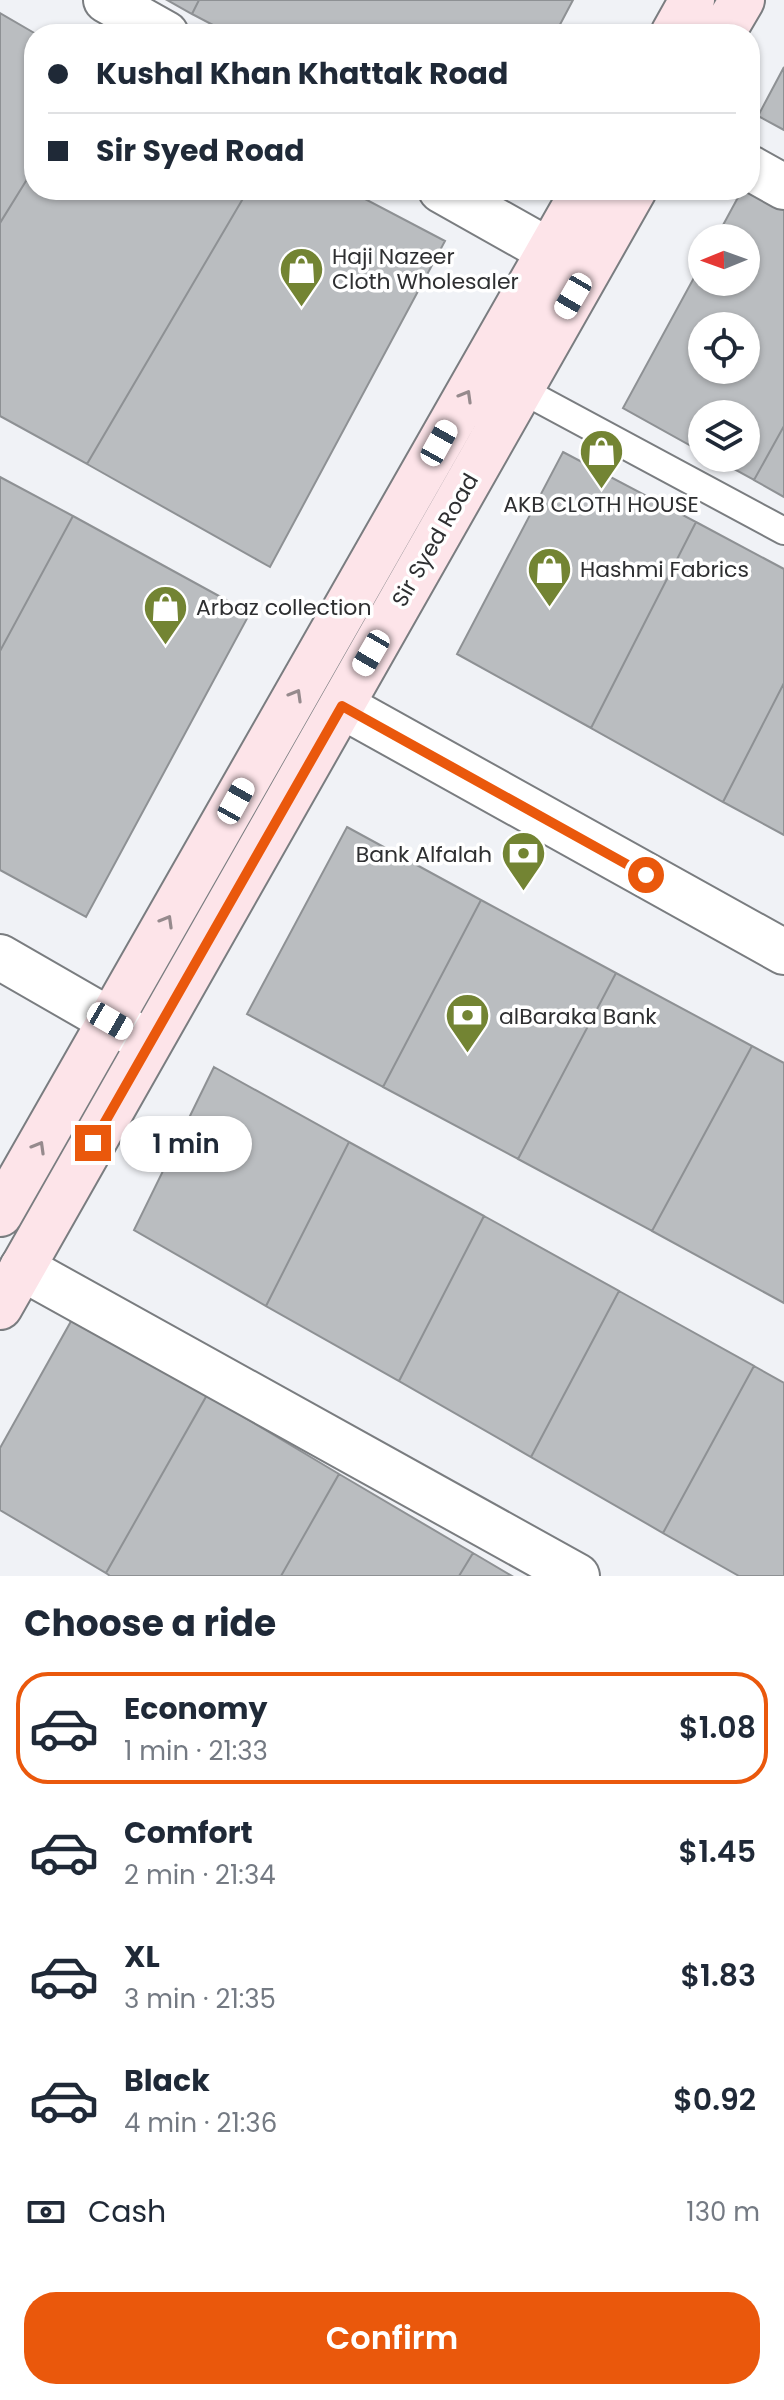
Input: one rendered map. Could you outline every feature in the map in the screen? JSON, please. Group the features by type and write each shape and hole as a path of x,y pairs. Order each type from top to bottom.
{"main road":[{"path":"679,24 692,0"},
{"path":"728,24 742,0"},
{"name":"Sir Syed Road","path":"0,1214 578,200"},
{"name":"Sir Syed Road","path":"0,1307 628,200"}],"street":[{"path":"106,0 148,24"},
{"path":"760,174 784,187"},
{"path":"459,200 586,273"},
{"path":"342,706 784,952"},
{"path":"0,957 150,1043"},
{"path":"22,1268 577,1576"}],"lane":[{"path":"520,389 784,531"}],"building":[{"path":"167,0 199,0 192,14"},
{"path":"199,0 573,0 560,24 211,24 192,14"},
{"path":"0,13 24,27 24,184 0,223"},
{"path":"784,67 784,130 760,117"},
{"path":"24,184 24,200 242,200 87,464 0,416 0,223"},
{"path":"760,195 784,207 784,426 760,469 760,400 688,400 688,444 623,408 688,289 688,296 760,296 760,224 724,224 737,200 760,200"},
{"path":"242,200 367,200 445,241 270,567 87,464"},
{"path":"784,426 784,497 754,480"},
{"path":"563,452 696,522 591,728 457,654"},
{"path":"739,472 758,472 754,480"},
{"path":"0,477 73,516 0,651"},
{"path":"73,516 250,613 86,917 0,870 0,651"},
{"path":"696,522 784,569 784,683 723,802 591,728"},
{"path":"784,683 784,835 723,802"},
{"path":"347,827 481,900 383,1087 247,1014"},
{"path":"481,900 616,973 518,1159 383,1087"},
{"path":"616,973 752,1046 652,1231 518,1159"},
{"path":"752,1046 784,1063 784,1303 652,1231"},
{"path":"214,1067 349,1142 266,1306 134,1230"},
{"path":"349,1142 484,1216 399,1381 266,1306"},
{"path":"484,1216 619,1291 531,1457 399,1381"},
{"path":"619,1291 754,1366 663,1533 531,1457"},
{"path":"74,1316 207,1395 106,1573 0,1510 0,1448"},
{"path":"754,1366 784,1383 784,1576 739,1576 663,1533"},
{"path":"207,1395 339,1474 281,1576 110,1576 106,1573"},
{"path":"339,1474 473,1553 459,1576 281,1576"},
{"path":"473,1553 512,1576 459,1576"}],"place":[{"name":"Haji Nazeer Cloth Wholesaler","path":"301,308"},
{"name":"AKB CLOTH HOUSE","path":"601,490"},
{"name":"Hashmi Fabrics","path":"549,608"},
{"name":"Arbaz collection","path":"165,646"},
{"name":"Bank Alfalah","path":"523,893"},
{"name":"alBaraka Bank","path":"468,1055"}],"route":[{"path":"93,1143 342,706 646,875"}]}
